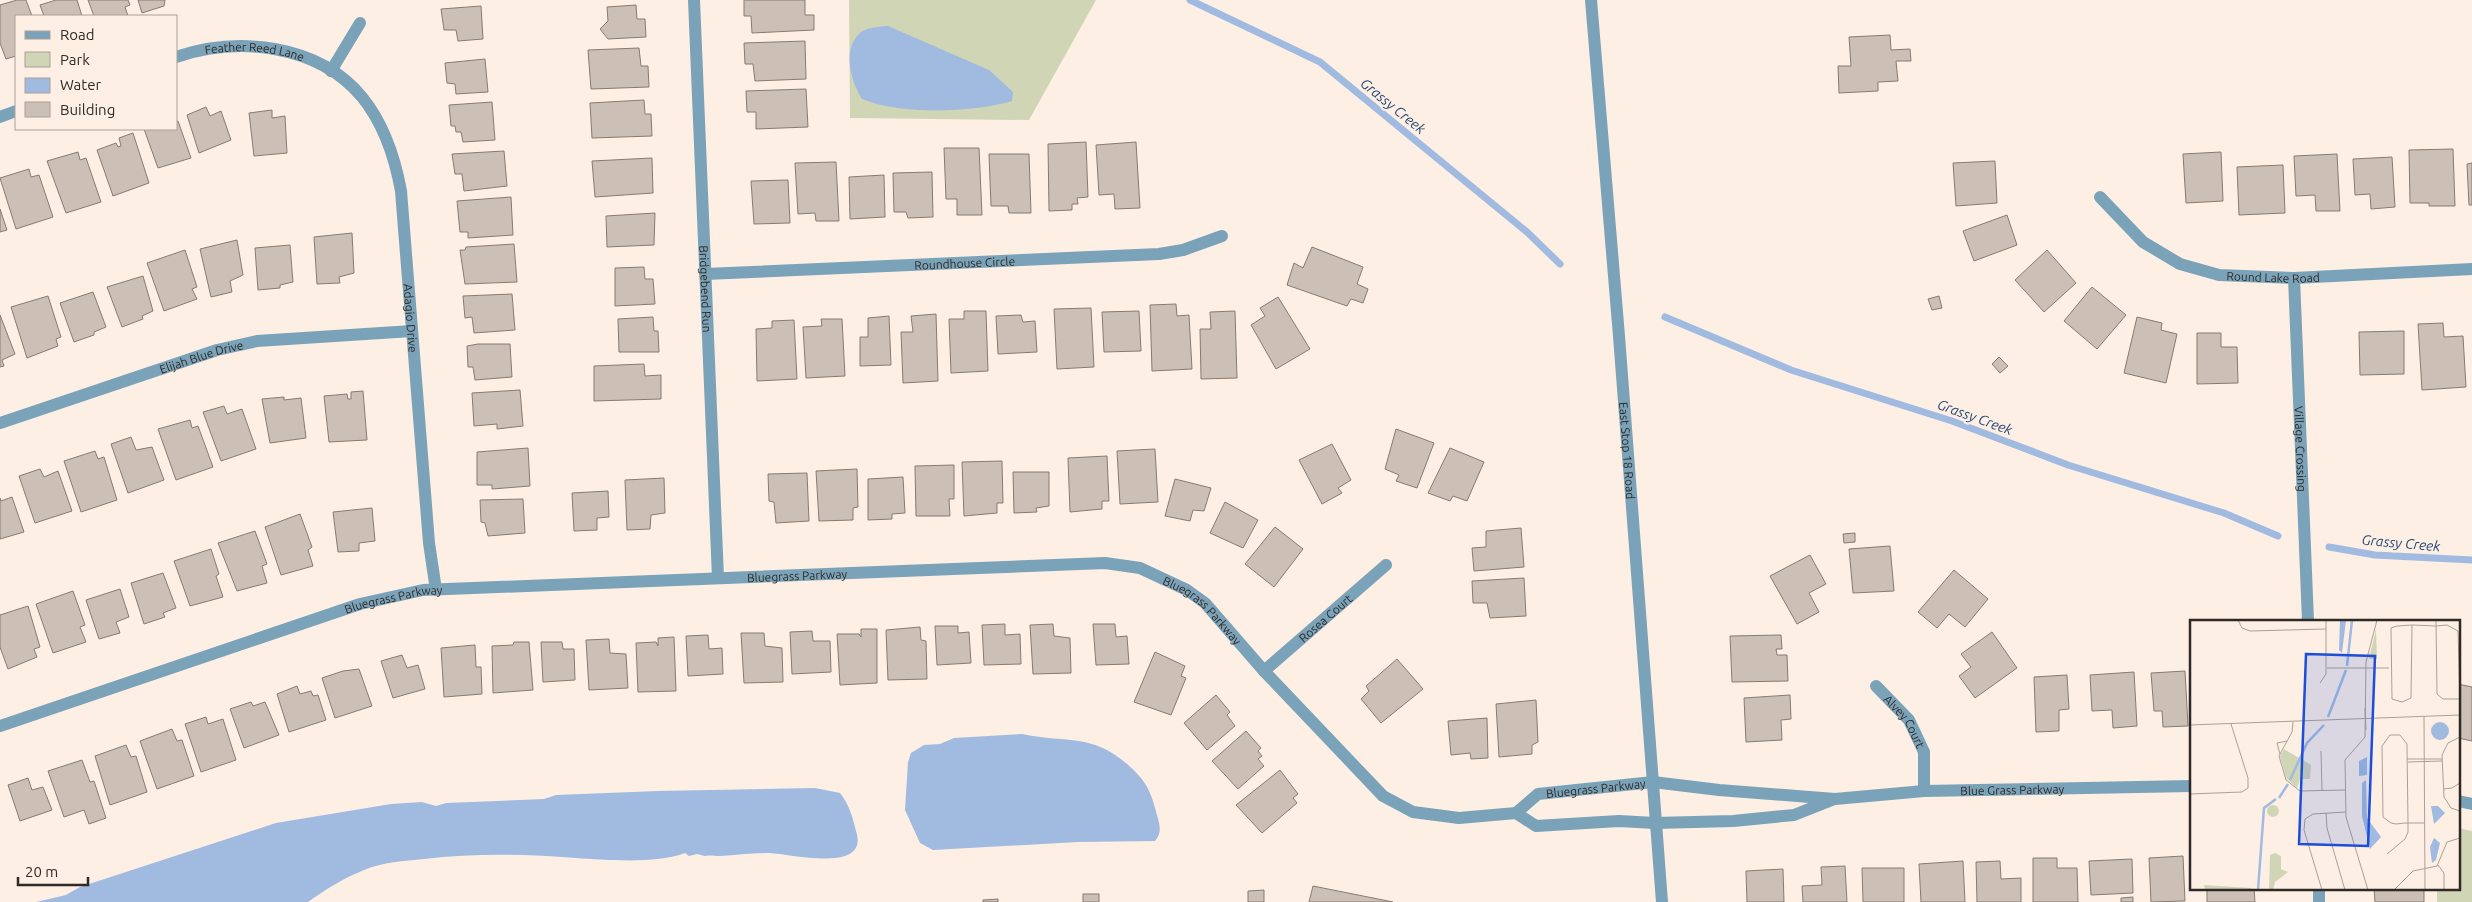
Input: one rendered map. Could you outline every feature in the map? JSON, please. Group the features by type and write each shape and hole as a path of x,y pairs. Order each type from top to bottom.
{"street":[{"name":"Bridgebend Run","path":"694,0 718,578"},
{"name":"East Stop 18 Road","path":"1592,0 1662,902"},
{"path":"331,71 360,23"},
{"name":"Feather Reed Lane","path":"178,57 229,45 253,45 275,48 294,54 331,71"},
{"name":"Adagio Drive","path":"331,71 362,97 383,132 397,170 401,191 429,543 436,590"},
{"path":"0,117 15,111"},
{"name":"Round Lake Road","path":"2100,197 2143,242 2180,264 2219,275 2294,278 2472,269"},
{"name":"Roundhouse Circle","path":"705,274 1159,254 1183,250 1222,236"},
{"name":"Village Crossing","path":"2294,278 2308,620"},
{"name":"Elijah Blue Drive","path":"0,423 217,350 257,341 412,331"},
{"name":"Bluegrass Parkway","path":"0,726 360,604 397,595 436,590 1122,564 1140,568 1166,579 1205,603 1264,671 1383,796 1413,812 1450,816 1516,813 1538,794 1653,782"},
{"name":"Rosea Court","path":"1264,671 1386,565"},
{"name":"Alvey Court","path":"1876,686 1909,720 1924,752 1924,791"},
{"name":"Blue Grass Parkway","path":"1653,782 1719,790 1835,799 1924,791 2190,786"},
{"name":"Blue Grass Parkway","path":"1656,823 1733,821 1794,815 1835,799"},
{"path":"1516,813 1536,826 1619,821 1656,823"}],"green space":[{"path":"849,0 1096,0 1029,120 850,118"},
{"path":"2460,828 2472,831 2472,902 2437,902 2437,890 2460,890"}],"water":[{"path":"888,26 989,70 1013,92 1012,101 957,110 916,110 896,108 862,99 852,76 850,50 853,42 864,30"},
{"path":"1022,734 1089,743 1114,754 1127,764 1142,779 1151,795 1160,825 1158,837 1155,841 1078,842 933,850 920,843 905,810 908,762 911,753 924,745 940,744 954,738"},
{"path":"815,788 840,793 846,802 856,831 857,844 851,853 826,859 770,853 720,856 697,854 689,856 685,853 661,859 646,860 602,860 519,855 443,857 401,861 371,867 342,880 308,902 36,902 66,895 80,887 276,823 391,804 422,802 436,806 446,803 544,799 556,795"}],"building":[{"path":"17,0 26,0 32,15 15,15 15,56 6,59 0,43 0,5"},
{"path":"56,0 77,0 82,15 44,15 40,5"},
{"path":"88,0 128,0 130,5 125,7 128,15 94,15"},
{"path":"138,0 165,0 164,6 142,13"},
{"path":"744,0 805,0 805,15 814,15 814,30 752,33 751,16 744,16"},
{"path":"636,5 637,19 645,19 646,37 608,39 600,29 608,21 607,7"},
{"path":"481,6 483,39 458,41 456,30 444,30 441,9"},
{"path":"1890,35 1891,50 1910,49 1911,61 1896,61 1898,81 1878,82 1878,91 1839,93 1838,66 1851,66 1849,37"},
{"path":"805,41 806,79 755,81 753,64 745,64 744,43"},
{"path":"639,48 641,66 648,66 649,87 591,89 588,50"},
{"path":"485,59 488,92 456,94 455,84 447,83 445,63"},
{"path":"806,89 808,127 756,129 756,112 747,112 746,91"},
{"path":"644,100 645,114 651,114 652,136 592,138 590,103"},
{"path":"492,102 495,140 463,142 461,132 456,132 455,126 451,126 449,105"},
{"path":"206,107 210,116 221,111 231,140 199,153 187,115"},
{"path":"272,110 272,118 285,116 287,153 254,156 249,113"},
{"path":"178,121 191,158 158,168 144,130 178,130"},
{"path":"133,133 149,183 113,196 97,150 116,143 118,147 121,146 119,138"},
{"path":"1086,142 1088,197 1077,198 1078,204 1072,204 1072,210 1049,211 1048,144"},
{"path":"1136,142 1140,208 1115,209 1114,194 1099,195 1096,145"},
{"path":"944,148 979,148 982,215 957,215 957,199 946,199"},
{"path":"2453,149 2455,206 2429,206 2429,203 2410,203 2409,150"},
{"path":"504,151 507,186 464,191 462,174 455,174 452,154"},
{"path":"78,152 80,160 86,158 101,202 66,213 47,161"},
{"path":"2221,152 2223,201 2186,203 2183,154"},
{"path":"989,154 1029,154 1031,213 1009,213 1008,206 991,206"},
{"path":"2337,154 2340,211 2316,211 2315,195 2296,196 2294,156"},
{"path":"2392,157 2395,207 2371,209 2370,194 2355,195 2353,159"},
{"path":"652,158 653,193 595,197 592,161"},
{"path":"1995,161 1997,203 1956,206 1953,163"},
{"path":"836,162 839,221 816,221 815,213 798,214 795,163"},
{"path":"2472,163 2472,205 2469,205 2467,164"},
{"path":"2283,165 2285,213 2239,215 2237,167"},
{"path":"29,169 31,177 39,175 53,217 16,229 0,178"},
{"path":"932,172 933,217 908,218 906,212 894,212 893,173"},
{"path":"884,175 885,217 850,219 849,177"},
{"path":"788,180 790,223 754,224 751,181"},
{"path":"511,197 513,235 468,238 468,232 460,232 457,201"},
{"path":"0,209 7,230 0,232"},
{"path":"655,213 654,245 607,247 606,216"},
{"path":"2007,215 2017,245 1974,261 1963,231"},
{"path":"352,233 354,273 339,277 340,283 317,284 314,237"},
{"path":"237,240 243,275 230,281 232,292 211,297 200,249"},
{"path":"514,244 517,282 465,284 460,250 465,250 466,247"},
{"path":"290,245 293,282 280,285 280,288 258,290 255,248"},
{"path":"1312,247 1363,267 1357,284 1368,289 1363,303 1351,299 1347,306 1287,285 1294,263 1303,268"},
{"path":"185,250 197,287 192,289 197,299 164,311 147,263"},
{"path":"2047,250 2076,283 2044,312 2015,280"},
{"path":"644,267 645,279 653,279 655,304 615,306 615,268"},
{"path":"143,276 153,311 142,316 143,319 122,327 107,287"},
{"path":"2092,287 2126,315 2097,349 2064,321"},
{"path":"93,292 106,327 94,332 94,335 74,342 60,303"},
{"path":"512,294 515,330 474,333 472,317 465,318 463,296"},
{"path":"48,296 61,337 56,339 58,346 27,358 11,307"},
{"path":"1939,296 1942,308 1932,310 1928,299"},
{"path":"1278,297 1310,349 1276,369 1251,325 1265,316 1260,308"},
{"path":"1176,304 1177,316 1189,315 1192,369 1152,371 1150,305"},
{"path":"1091,308 1094,367 1057,369 1054,309"},
{"path":"964,311 986,311 988,371 951,373 949,319 964,319"},
{"path":"1139,311 1141,351 1104,352 1102,312"},
{"path":"1235,311 1237,378 1201,379 1200,329 1211,329 1210,312"},
{"path":"936,314 938,381 903,383 901,332 913,332 911,316"},
{"path":"0,315 15,354 2,360 4,366 0,367"},
{"path":"1021,315 1023,322 1035,321 1037,352 998,354 996,316"},
{"path":"889,316 891,365 860,366 860,337 868,337 868,318"},
{"path":"653,317 654,331 658,331 659,352 619,352 618,319"},
{"path":"2137,317 2162,323 2161,330 2177,334 2166,383 2124,373"},
{"path":"821,319 842,319 845,376 806,378 803,327 822,326"},
{"path":"794,320 797,379 757,381 756,329 772,328 772,321"},
{"path":"2443,323 2444,337 2463,336 2466,387 2422,390 2418,324"},
{"path":"2404,331 2404,374 2360,375 2359,332"},
{"path":"2197,333 2221,333 2221,347 2237,347 2238,383 2197,384"},
{"path":"510,344 512,377 475,380 473,367 468,367 467,346"},
{"path":"1999,357 2008,366 2000,373 1992,364"},
{"path":"644,364 645,376 661,375 661,399 594,401 594,366"},
{"path":"520,390 523,426 497,429 497,424 474,426 472,393"},
{"path":"363,391 367,440 329,442 324,396 347,394 348,399 351,399 351,392"},
{"path":"284,397 284,400 301,398 306,438 270,443 262,399"},
{"path":"224,406 227,414 242,409 256,449 221,461 203,412"},
{"path":"190,420 192,428 198,426 213,467 176,480 158,429"},
{"path":"1396,429 1434,443 1417,488 1396,481 1399,475 1385,469"},
{"path":"131,437 136,450 152,447 164,480 128,493 111,444"},
{"path":"1332,444 1351,480 1338,488 1342,493 1322,504 1299,460"},
{"path":"528,448 530,486 492,489 492,485 477,485 477,452"},
{"path":"1450,448 1484,462 1467,501 1453,496 1450,501 1428,493"},
{"path":"1155,449 1158,502 1120,504 1117,451"},
{"path":"95,451 98,459 104,457 117,500 81,512 64,461"},
{"path":"1107,456 1109,501 1102,501 1102,509 1070,512 1068,458"},
{"path":"1002,461 1003,503 997,503 997,513 964,516 962,462"},
{"path":"954,465 954,499 949,499 950,516 916,516 915,466"},
{"path":"40,469 44,477 58,471 72,511 35,523 19,476"},
{"path":"857,469 858,507 853,508 853,520 819,521 816,471"},
{"path":"1013,472 1049,472 1049,506 1036,508 1037,512 1014,513"},
{"path":"807,473 809,521 776,523 774,502 769,501 768,474"},
{"path":"903,477 905,513 892,514 892,519 868,520 868,479"},
{"path":"664,478 665,513 651,515 650,529 627,530 625,480"},
{"path":"1175,479 1211,488 1204,511 1193,510 1190,521 1165,516"},
{"path":"608,491 609,517 597,518 597,530 574,531 572,493"},
{"path":"12,497 24,532 0,539 0,498 1,501"},
{"path":"523,499 525,533 488,536 485,523 481,522 480,500"},
{"path":"1225,502 1258,520 1243,548 1210,533"},
{"path":"372,508 375,541 359,543 359,551 338,552 333,512"},
{"path":"300,514 312,547 308,550 313,566 281,575 265,527"},
{"path":"1275,527 1303,549 1274,587 1245,564"},
{"path":"1521,528 1524,567 1474,571 1472,548 1486,547 1486,531"},
{"path":"255,531 267,564 262,566 267,583 237,591 218,543"},
{"path":"1855,533 1855,542 1844,543 1843,534"},
{"path":"1890,546 1894,591 1853,593 1849,549"},
{"path":"211,549 219,574 216,576 223,597 190,606 174,561"},
{"path":"1810,555 1826,584 1809,593 1819,612 1797,624 1770,576"},
{"path":"1954,570 1988,599 1965,627 1949,614 1937,628 1918,612"},
{"path":"163,573 176,608 163,613 165,617 144,624 131,583"},
{"path":"1524,578 1526,616 1490,618 1487,603 1473,603 1472,581"},
{"path":"120,589 129,617 116,622 120,633 99,639 86,600"},
{"path":"73,591 85,625 80,627 86,642 53,653 36,604"},
{"path":"28,606 40,647 34,649 37,657 8,669 0,647 0,615"},
{"path":"1005,624 1005,635 1020,634 1021,664 984,665 982,625"},
{"path":"1053,624 1054,636 1070,638 1071,673 1033,674 1030,625"},
{"path":"1093,624 1115,624 1116,637 1127,636 1129,664 1096,665"},
{"path":"935,626 958,626 958,633 969,632 971,663 937,665"},
{"path":"920,627 921,640 926,641 927,679 888,680 886,630"},
{"path":"861,629 877,629 877,683 840,685 837,634 859,634 861,637"},
{"path":"812,631 813,641 830,641 831,672 792,674 790,632"},
{"path":"1992,632 2017,668 1975,698 1959,676 1971,667 1961,654"},
{"path":"741,633 764,633 765,646 782,648 783,682 744,683"},
{"path":"708,635 709,649 722,648 723,674 688,676 686,636"},
{"path":"1781,635 1782,649 1776,649 1777,655 1787,655 1788,681 1732,682 1730,636"},
{"path":"674,637 676,691 638,692 636,643 656,642 658,646 658,638"},
{"path":"609,639 610,653 626,654 628,688 589,690 586,640"},
{"path":"514,642 529,642 533,690 493,693 492,646 513,645"},
{"path":"541,642 562,642 563,649 574,649 575,680 543,682"},
{"path":"475,645 476,667 481,667 482,694 444,697 441,648"},
{"path":"1155,652 1185,666 1181,676 1186,678 1171,715 1134,702"},
{"path":"402,655 407,668 418,665 425,689 393,698 381,661"},
{"path":"1397,659 1423,689 1381,723 1361,699 1369,691 1366,686"},
{"path":"359,669 372,706 335,718 322,678 343,671"},
{"path":"2185,671 2188,726 2163,727 2162,711 2154,711 2151,673"},
{"path":"2134,672 2137,726 2113,728 2112,710 2092,711 2090,675"},
{"path":"2067,675 2069,709 2059,710 2059,731 2036,732 2034,677"},
{"path":"2460,684 2472,687 2472,741 2460,738"},
{"path":"297,686 300,694 311,691 313,696 318,695 326,720 289,732 277,694"},
{"path":"1216,695 1230,712 1227,715 1235,726 1207,750 1184,723"},
{"path":"1790,695 1791,719 1781,720 1782,740 1746,742 1744,698"},
{"path":"1536,700 1538,742 1532,745 1532,754 1499,757 1496,704"},
{"path":"251,702 253,706 265,702 279,735 244,748 230,709"},
{"path":"206,717 208,724 223,719 236,760 201,772 185,724"},
{"path":"1487,718 1488,758 1471,759 1470,753 1451,755 1448,721"},
{"path":"172,729 177,741 182,740 194,776 157,789 140,741"},
{"path":"1246,731 1261,748 1258,751 1262,756 1258,759 1264,766 1238,789 1212,761"},
{"path":"126,745 131,757 136,756 147,792 110,805 95,756"},
{"path":"82,760 90,782 94,781 106,818 89,824 84,810 64,817 48,771"},
{"path":"1280,770 1298,794 1293,798 1297,803 1262,833 1236,805"},
{"path":"28,778 32,790 43,787 52,810 20,821 8,785"},
{"path":"2183,856 2185,901 2151,902 2149,858"},
{"path":"2033,858 2057,858 2057,868 2077,868 2078,902 2033,902"},
{"path":"2132,859 2133,893 2091,895 2089,861"},
{"path":"1963,861 1965,902 1921,902 1919,864"},
{"path":"2000,861 2001,879 2021,878 2021,902 1977,902 1976,862"},
{"path":"1845,866 1847,902 1803,902 1802,886 1822,885 1821,867"},
{"path":"1862,868 1904,868 1904,902 1863,902"},
{"path":"1783,869 1784,902 1747,902 1746,871"},
{"path":"1313,886 1393,902 1309,902"},
{"path":"1264,890 1264,902 1248,902 1248,891"},
{"path":"2207,890 2254,890 2255,902 2207,902"},
{"path":"2374,890 2424,890 2424,902 2375,902"},
{"path":"1083,894 1099,894 1099,902 1083,902"},
{"path":"2133,897 2133,902 2121,902 2121,898"},
{"path":"998,899 998,902 983,902 983,900"}],"waterway":[{"name":"Grassy Creek","path":"1190,0 1320,62 1527,232 1560,264"},
{"name":"Grassy Creek","path":"1665,317 1791,370 1952,421 2068,465 2224,513 2278,536"},
{"name":"Grassy Creek","path":"2329,547 2375,555 2472,560"}]}
